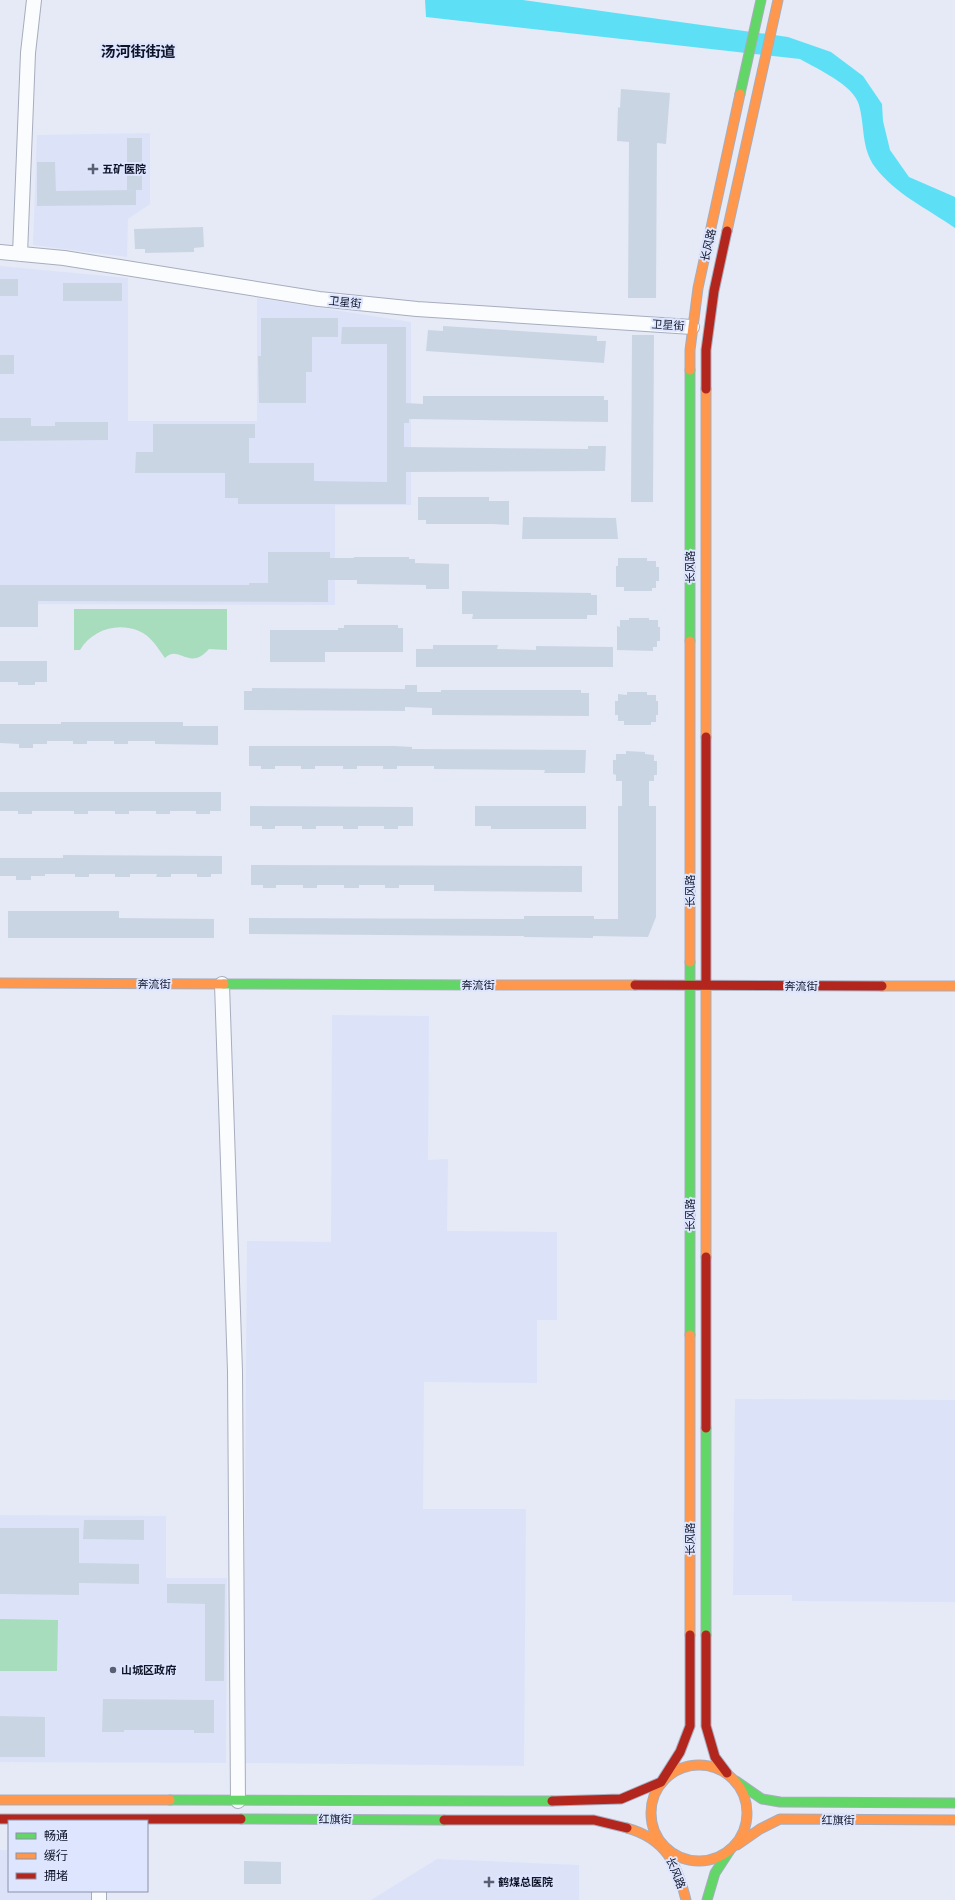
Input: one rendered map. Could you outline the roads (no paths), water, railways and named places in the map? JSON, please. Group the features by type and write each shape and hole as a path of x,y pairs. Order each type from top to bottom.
{"main road":[{"name":"长风路","path":"661,1782 680,1752 690,1726 690,350 698,288 761,0"},
{"name":"长风路","path":"727,1773 714,1757 706,1726 706,350 714,291 778,0"},
{"name":"奔流街","path":"0,983 955,986"},
{"path":"707,1900 710,1883 717,1866 730,1850 742,1835 748,1816 745,1796 735,1780 727,1773 709,1765 693,1765 678,1769 661,1782 652,1800 651,1820 658,1839 665,1847 672,1853 692,1860 712,1860 730,1850"},
{"name":"红旗街","path":"735,1780 762,1799 780,1802 955,1803"},
{"name":"红旗街","path":"0,1800 594,1801 621,1799 661,1782"},
{"name":"红旗街","path":"0,1819 594,1820 644,1833 665,1847"},
{"name":"红旗街","path":"730,1850 760,1829 780,1819 955,1820"},
{"name":"长风路","path":"665,1847 682,1883 686,1900"}],"street":[{"path":"20,254 28,52 34,0"},
{"name":"卫星街","path":"0,252 64,258 319,299 409,309 692,326"},
{"path":"222,984 235,1371 238,1801"}],"water":[{"path":"425,0 523,0 788,37 831,52 863,76 882,104 883,121 890,150 909,177 955,197 955,228 902,193 883,177 875,167 867,152 861,113 856,98 843,84 800,59 426,17"}],"place":[{"name":"五矿医院","path":"93,169"},
{"name":"山城区政府","path":"113,1670"},
{"name":"鹤煤总医院","path":"489,1882"}],"district":[{"name":"汤河街街道","path":"138,52"}]}
